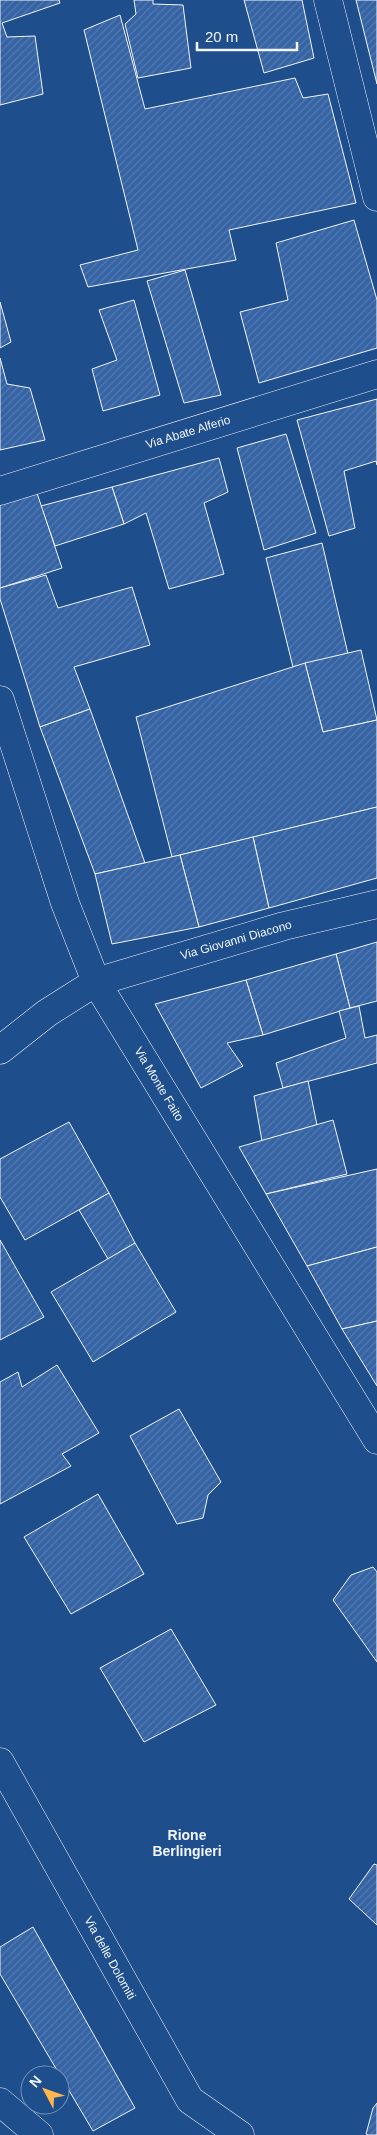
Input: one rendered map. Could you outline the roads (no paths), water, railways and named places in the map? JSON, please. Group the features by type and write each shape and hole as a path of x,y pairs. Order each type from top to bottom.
{"street":[{"path":"328,0 377,198"},
{"name":"Via Abate Alferio","path":"0,490 377,374"},
{"name":"Via Monte Faito","path":"0,700 65,902 96,982 377,1440"},
{"name":"Via Giovanni Diacono","path":"0,1050 47,1013 96,982 284,926 377,904"},
{"name":"Via delle Dolomiti","path":"0,1762 190,2100 236,2134"},
{"path":"0,2102 39,2135"}],"district":[{"name":"Rione Berlingieri","path":"187,1844"}]}
